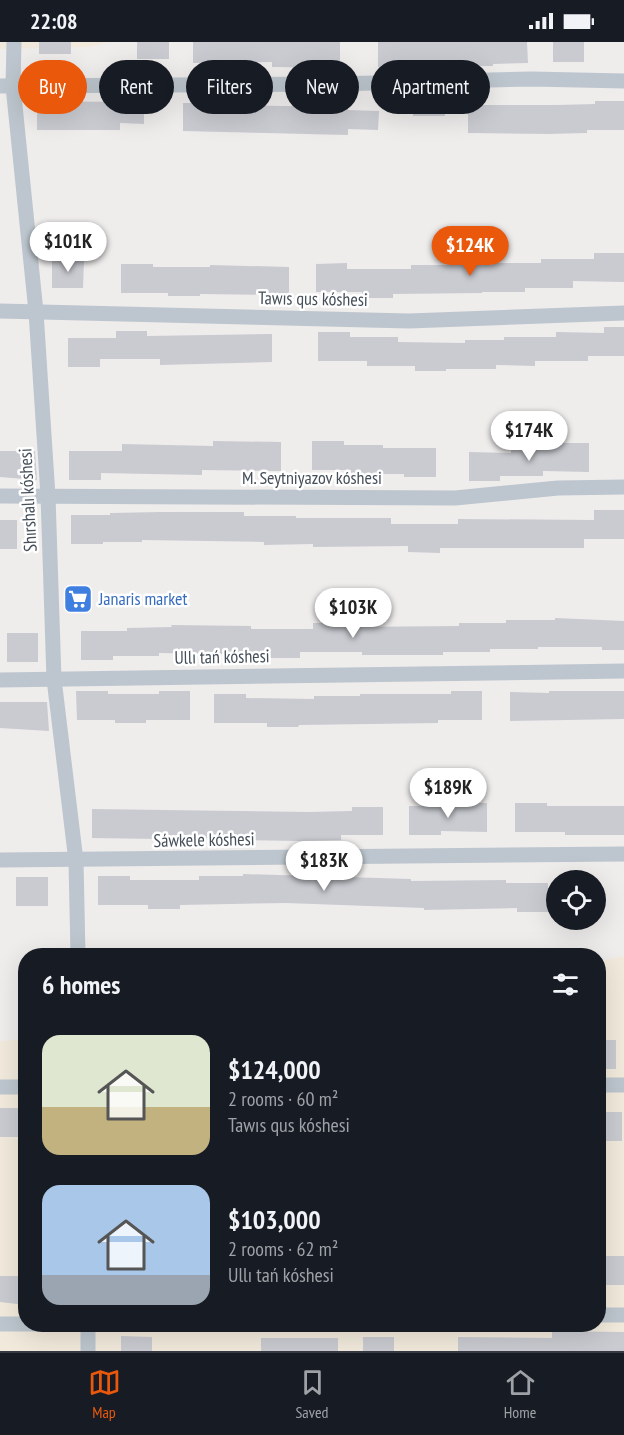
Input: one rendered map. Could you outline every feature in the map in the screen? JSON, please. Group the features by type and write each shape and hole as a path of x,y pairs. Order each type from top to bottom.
{"street":[{"name":"Shırshalı kóshesi","path":"14,42 6,86 36,312 48,496 54,679 76,861 78,948"},
{"path":"6,86 335,84 532,79 624,81"},
{"name":"Tawıs qus kóshesi","path":"0,311 409,321 624,313"},
{"name":"M. Seytniyazov kóshesi","path":"0,496 455,498 558,488 624,487"},
{"name":"Ullı tań kóshesi","path":"0,680 624,671"},
{"name":"Sáwkele kóshesi","path":"0,860 624,854"},
{"path":"606,1085 624,1085"},
{"path":"0,1087 18,1087"},
{"path":"606,1315 624,1315"},
{"path":"0,1324 18,1324"},
{"path":"88,1332 88,1351"}],"sand":[{"path":"0,42 108,42 91,47 0,49"},
{"path":"624,956 624,1351 0,1351 0,1041 18,1040 18,1332 606,1332 606,960"}],"building":[{"path":"39,42 71,42 71,54 39,54"},
{"path":"137,42 169,42 169,59 137,59"},
{"path":"193,42 340,42 340,60 285,60 285,67 273,67 273,60 193,60"},
{"path":"378,42 527,42 528,63 490,66 490,60 378,60"},
{"path":"553,42 584,42 584,62 553,62"},
{"path":"595,101 624,101 624,130 587,130 587,133 547,134 468,133 468,114 490,114 490,105 595,104"},
{"path":"87,102 99,102 99,114 144,114 144,124 120,123 120,130 37,130 37,114 87,114"},
{"path":"183,103 186,103 186,114 273,114 273,106 285,106 285,114 359,114 359,110 379,114 378,130 348,129 348,135 183,131"},
{"path":"413,114 445,114 445,116 413,116"},
{"path":"594,253 624,253 624,282 573,281 573,288 525,288 525,292 393,294 393,298 362,298 362,292 316,292 316,264 347,263 347,269 411,269 411,265 493,265 493,263 541,263 541,259 594,259"},
{"path":"52,259 84,259 83,288 52,288"},
{"path":"121,264 153,264 153,267 210,267 210,265 289,267 289,295 168,296 168,293 121,293"},
{"path":"604,327 624,327 624,356 588,356 588,361 535,361 535,366 496,365 496,369 446,369 446,371 415,371 415,366 367,366 367,361 318,361 318,332 350,332 350,337 398,337 398,342 465,343 465,340 504,340 504,337 556,337 556,332 604,333"},
{"path":"116,331 147,331 147,336 272,334 272,362 160,365 160,359 100,359 100,367 68,367 68,338 116,338"},
{"path":"213,441 281,442 281,471 202,470 202,475 101,473 101,480 69,480 69,451 122,451 122,444 213,446"},
{"path":"312,441 344,441 344,445 383,445 383,448 436,448 436,477 404,477 404,474 351,474 351,470 312,470"},
{"path":"558,443 589,443 589,472 543,471 543,476 500,476 500,481 469,481 469,452 511,453 511,447 558,447"},
{"path":"0,451 35,451 37,480 0,477"},
{"path":"594,510 624,510 624,539 584,539 584,548 440,548 440,553 408,552 408,546 313,547 313,544 264,545 264,542 142,540 142,542 71,544 71,515 244,512 244,516 391,518 391,524 458,524 458,519 594,520"},
{"path":"0,520 17,520 17,549 0,549"},
{"path":"555,618 624,621 624,650 602,650 602,647 538,647 538,649 490,649 490,652 443,652 443,655 300,652 300,658 269,658 269,655 159,653 159,656 113,656 113,660 81,660 81,631 127,631 127,628 172,627 171,625 313,629 313,623 345,623 345,627 459,626 459,623 506,623 506,620 555,620"},
{"path":"7,633 38,633 38,662 7,662"},
{"path":"76,691 108,691 108,694 159,694 159,691 190,691 190,720 115,723 115,720 77,720"},
{"path":"451,691 482,691 482,720 299,725 298,727 267,727 267,723 214,723 214,694 246,694 246,698 314,699 314,696 360,696 360,694 451,694"},
{"path":"549,691 624,691 624,719 510,721 510,692 549,693"},
{"path":"0,702 47,702 49,731 0,728"},
{"path":"456,803 487,803 487,832 441,831 441,835 409,835 409,806 456,806"},
{"path":"515,803 547,803 547,806 624,806 624,835 515,832"},
{"path":"352,807 383,807 383,835 341,835 341,840 299,841 92,838 92,809 309,812 352,811"},
{"path":"243,874 411,879 411,881 506,880 506,883 546,883 546,912 517,912 517,908 424,910 424,908 286,903 180,905 180,909 148,909 148,905 98,905 98,876 130,876 130,880 199,880 199,876 243,876"},
{"path":"16,877 48,877 48,906 16,906"},
{"path":"606,1040 616,1040 616,1069 606,1069"},
{"path":"0,1108 18,1108 18,1137 0,1137"},
{"path":"606,1112 622,1112 622,1141 606,1141"},
{"path":"606,1256 624,1256 624,1285 606,1285"},
{"path":"0,1276 18,1276 18,1304 0,1302"},
{"path":"552,1332 624,1332 624,1351 458,1351 458,1337 552,1338"},
{"path":"121,1336 152,1337 152,1351 121,1351"},
{"path":"363,1337 394,1337 394,1351 363,1351"},
{"path":"261,1338 338,1338 338,1351 261,1351"}],"place":[{"name":"Janaris market","path":"78,599"}]}
